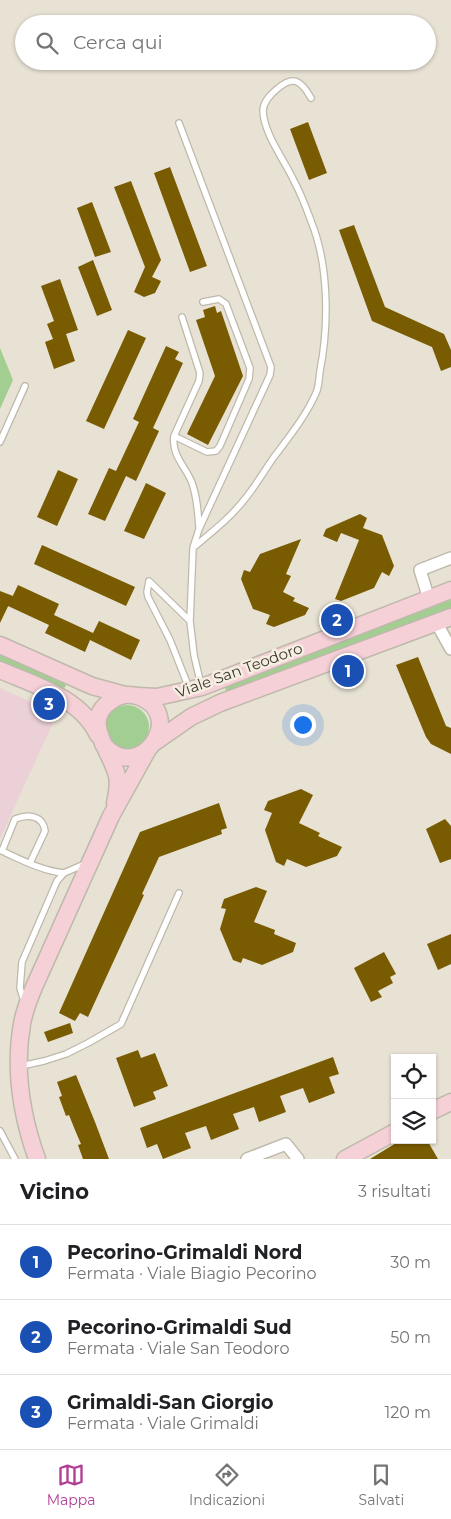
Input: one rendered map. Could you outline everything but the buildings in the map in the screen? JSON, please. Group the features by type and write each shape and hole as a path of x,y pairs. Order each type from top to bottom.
{"main road":[{"name":"Viale San Teodoro","path":"0,645 92,686 131,696 157,697 196,689 451,590"},
{"path":"37,1159 26,1124 19,1066 22,1024 26,1008 111,816 151,746 160,731 158,715 148,702 131,696 110,701 102,710 98,721 101,741 112,753 124,757 136,756 151,746 183,721 220,703 451,616"},
{"path":"0,670 65,699 87,717 111,757 118,782 111,816"},
{"path":"436,1109 451,1102"},
{"path":"354,1157 391,1134"}],"street":[{"path":"429,599 420,570 451,558"},
{"path":"436,622 451,649"},
{"path":"247,1159 286,1144 294,1158"}],"lane":[{"path":"193,548 227,518 246,498 297,427 316,392 322,362 326,316 325,288 320,251 305,206 294,180 266,126 263,114 264,105 269,95 286,81 298,82 307,90 311,98"},
{"path":"179,123 271,367 266,383 199,529 193,548 190,622 196,689"},
{"path":"174,436 207,452 216,450 220,446 249,379 250,368 226,304 219,299 203,302"},
{"path":"182,317 200,373 199,381 172,444 192,482 198,504 199,529"},
{"path":"0,442 25,386"},
{"path":"190,622 149,581 148,597 196,689"},
{"path":"30,863 45,831 41,820 34,816 15,819 2,851 49,872 64,873"},
{"path":"26,1008 20,988 22,962 57,881 64,873 91,861"},
{"path":"19,1066 44,1062 66,1054 121,1024 179,893"},
{"path":"0,1131 15,1159"}],"shaded area":[{"path":"0,688 57,714 0,839"}],"green space":[{"path":"0,348 13,380 0,409"},
{"path":"451,600 451,608 229,692 225,690 227,685"},
{"path":"0,653 65,682 66,686 62,690 0,662"},
{"path":"123,705 131,705 143,711 149,727 143,743 131,749 123,749 111,743 105,731 105,723 111,711"}],"place":[{"name":"Pecorino-Grimaldi Sud","path":"337,620"},
{"name":"Pecorino-Grimaldi Nord","path":"348,671"},
{"name":"Grimaldi-San Giorgio","path":"49,704"}]}
